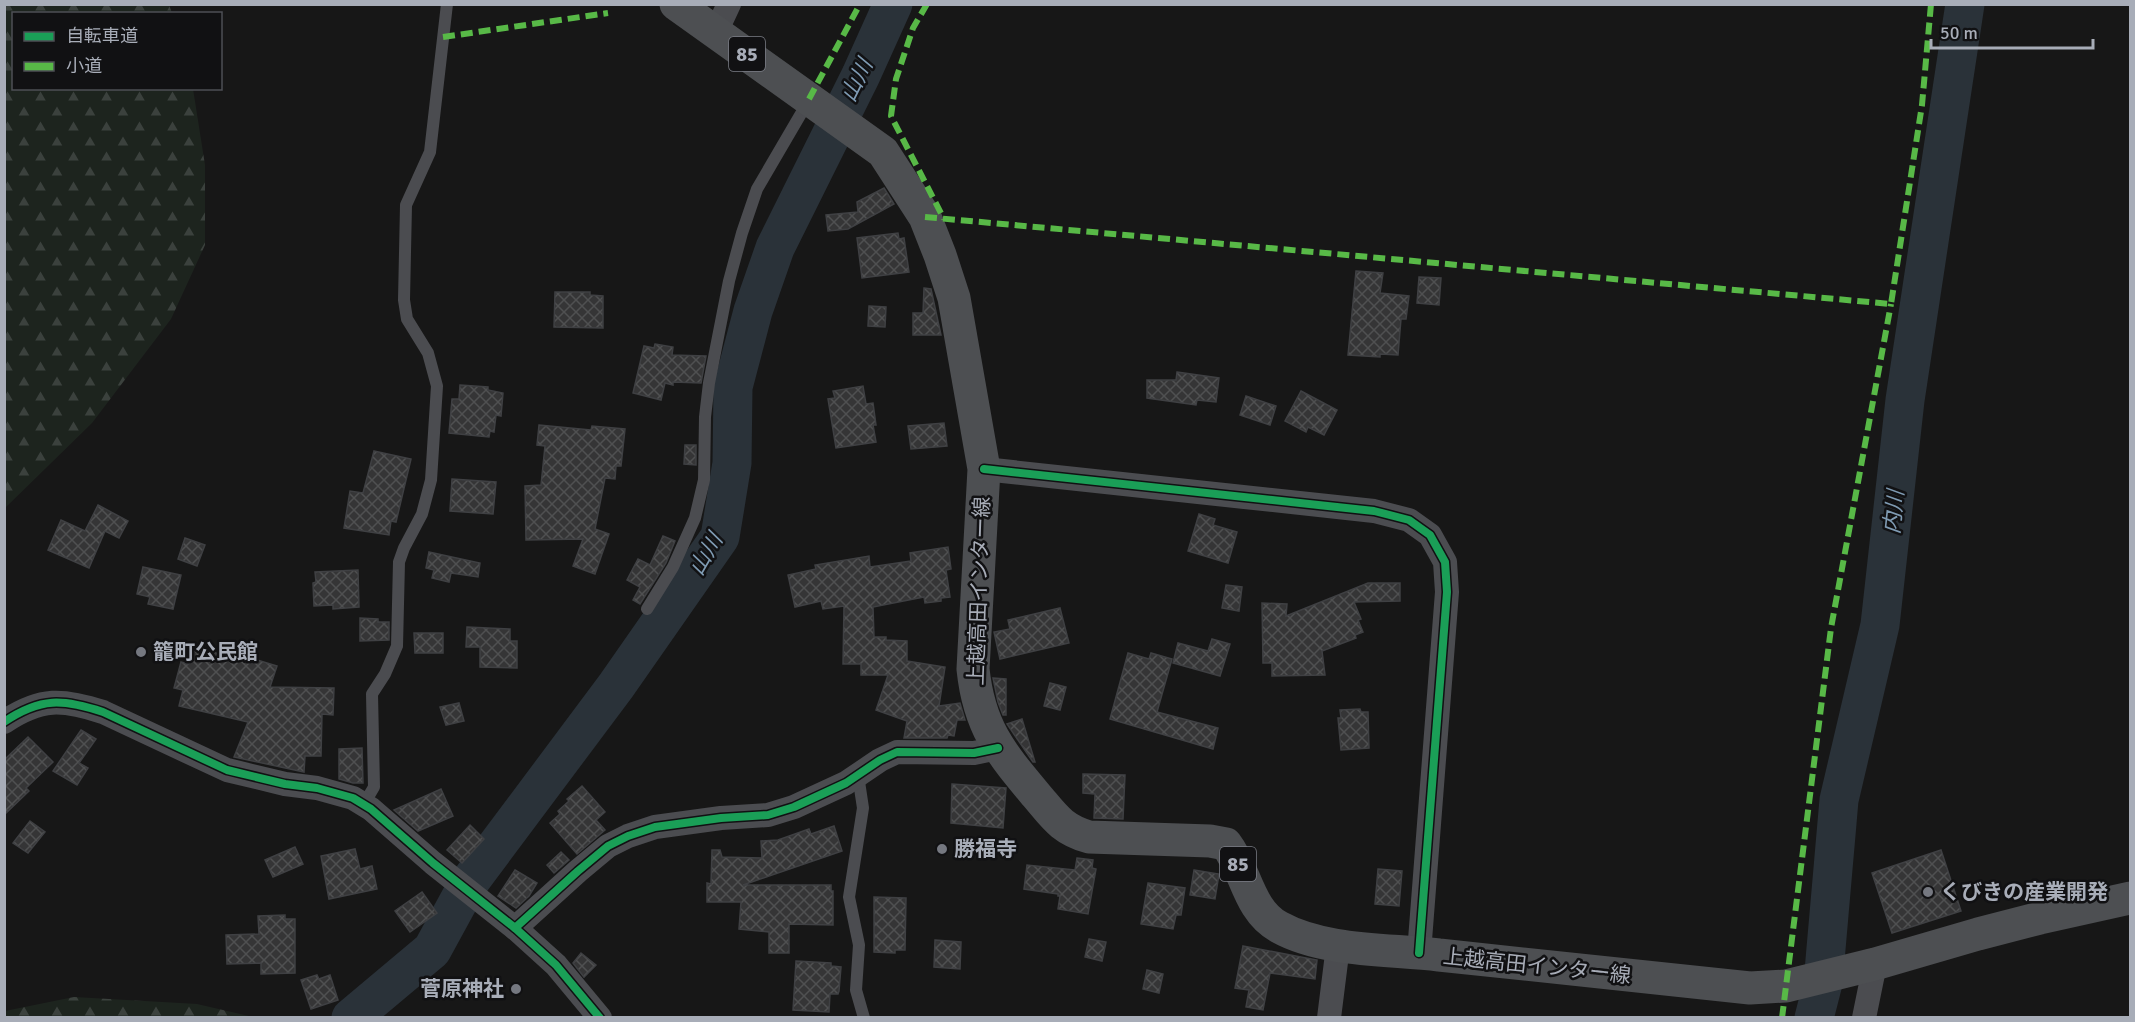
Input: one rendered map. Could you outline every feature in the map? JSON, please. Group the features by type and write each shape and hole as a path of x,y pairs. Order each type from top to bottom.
{"main road":[{"name":"上越高田インター線","path":"676,4 723,18 814,102 883,152 925,217 954,298 984,469 973,669 975,695 998,748 1059,821 1072,832 1089,837 1210,841 1226,844 1234,854 1250,895 1265,915 1278,927 1338,946 1750,988 1786,986 1875,964 1989,931 2130,898"}],"street":[{"path":"984,469 1374,511 1409,520 1430,535 1444,562 1447,592 1419,953"},
{"path":"4,722 22,710 41,704 61,702 82,705 103,712 227,770 275,783 316,788 352,798 364,804 433,863 515,928 556,965 600,1017"},
{"path":"515,928 608,846 628,836 655,827 721,818 768,815 794,807 825,795 880,760 897,752 974,753 998,748"},
{"path":"1329,1017 1338,946"},
{"path":"1864,1017 1875,964"}],"lane":[{"path":"364,804 374,787 372,694 385,674 397,646 399,562 422,514 431,480 437,386 428,353 407,319 405,310 406,205 430,152 447,4"},
{"path":"647,609 674,567 695,518 704,480 705,417 709,383 729,282 756,189 814,102"},
{"path":"858,775 863,808 849,897 859,945 856,990 864,1017"}],"green space":[{"path":"5,4 169,5 172,12 12,12 12,90 193,90 205,165 205,245 171,319 92,423 5,508"},
{"path":"74,997 197,1004 253,1017 5,1017 5,1011"}],"building":[{"path":"884,188 894,204 848,229 828,231 826,215 858,212 857,202"},
{"path":"898,233 899,239 904,238 909,272 862,278 857,238"},
{"path":"1356,271 1383,273 1380,293 1409,296 1406,319 1401,319 1398,355 1380,354 1380,357 1348,355"},
{"path":"1419,277 1441,278 1439,305 1417,303"},
{"path":"924,288 931,289 941,335 913,335 913,313 923,313"},
{"path":"555,292 590,292 590,295 603,296 603,328 554,327"},
{"path":"869,306 886,307 885,327 868,326"},
{"path":"655,344 673,347 672,355 706,356 701,383 673,382 673,385 665,383 661,400 633,393 644,346 654,348"},
{"path":"1177,372 1219,378 1216,402 1197,400 1196,405 1147,398 1147,380 1176,380"},
{"path":"460,385 488,387 488,390 503,393 501,416 496,415 494,432 490,431 489,437 449,433 452,399 459,399"},
{"path":"863,386 866,404 873,403 876,442 836,448 828,399 835,398 833,391"},
{"path":"1301,391 1337,410 1324,435 1308,427 1306,432 1285,421"},
{"path":"1246,396 1276,406 1270,425 1240,415"},
{"path":"944,423 947,446 911,449 908,426"},
{"path":"539,425 591,430 592,426 625,429 621,466 616,466 615,479 605,478 595,529 609,534 595,574 573,566 583,539 526,540 525,486 541,485 545,446 537,445"},
{"path":"685,445 696,445 696,465 684,464"},
{"path":"374,451 411,459 396,522 391,521 389,535 344,528 350,491 363,493"},
{"path":"452,479 496,482 493,514 450,511"},
{"path":"98,505 128,521 119,538 105,531 89,568 48,550 61,520 85,531"},
{"path":"1199,514 1215,519 1213,525 1237,532 1228,563 1188,551"},
{"path":"663,536 675,541 666,563 640,604 633,600 640,587 627,580 638,559 650,565"},
{"path":"185,538 205,545 197,566 178,559"},
{"path":"948,547 951,569 946,570 950,597 925,603 924,597 873,607 874,637 907,641 907,661 945,667 939,706 960,703 965,720 957,720 954,736 904,738 907,721 876,710 888,675 861,675 861,664 843,664 844,606 823,609 821,601 795,607 788,575 816,569 815,565 869,556 870,567 911,561 910,553"},
{"path":"429,552 480,563 478,577 451,573 449,582 432,578 434,570 426,568"},
{"path":"143,567 181,575 173,609 148,604 150,597 137,594"},
{"path":"358,570 359,607 333,609 333,605 314,606 315,572"},
{"path":"1368,583 1400,583 1400,601 1354,602 1361,619 1358,620 1363,632 1355,635 1356,638 1322,651 1325,675 1272,676 1272,663 1263,663 1262,603 1287,604 1286,616"},
{"path":"1226,585 1242,587 1239,611 1222,608"},
{"path":"1060,608 1069,643 1000,659 994,632 1010,629 1008,620"},
{"path":"360,618 389,622 389,640 360,641"},
{"path":"467,627 510,629 510,641 517,641 517,668 480,667 480,647 466,647"},
{"path":"414,633 443,633 443,653 415,653"},
{"path":"1212,639 1230,644 1220,676 1173,663 1178,643 1208,651"},
{"path":"193,647 250,662 251,658 277,666 270,687 334,688 333,715 322,714 321,756 305,756 304,772 234,757 248,722 179,706 183,690 174,688 181,662 188,664"},
{"path":"1128,653 1149,659 1151,653 1172,659 1157,712 1218,728 1213,749 1110,719"},
{"path":"993,678 1006,679 1006,715 1003,715 998,702"},
{"path":"1050,683 1066,687 1060,710 1044,706"},
{"path":"459,703 464,721 446,725 440,707"},
{"path":"1360,709 1361,712 1368,712 1369,748 1341,750 1338,718 1341,718 1340,710"},
{"path":"1022,719 1035,762 1007,724"},
{"path":"81,730 96,739 79,763 88,768 77,785 53,771"},
{"path":"28,737 53,762 26,788 29,791 4,815 4,760"},
{"path":"362,748 363,783 339,779 339,749"},
{"path":"1083,774 1125,775 1123,819 1094,818 1095,794 1083,793"},
{"path":"952,784 1006,788 1003,828 951,823"},
{"path":"582,786 605,812 596,820 605,830 577,854 550,823 560,814 558,811 569,801 567,799"},
{"path":"441,789 453,816 418,831 394,810"},
{"path":"30,821 45,832 28,853 13,843"},
{"path":"470,825 484,839 462,863 447,850"},
{"path":"834,826 842,851 743,885 831,885 833,925 789,924 789,953 769,953 769,932 739,929 741,902 707,902 707,883 711,884 712,850 720,850 722,857 762,858 761,841 778,840 809,829 811,834"},
{"path":"295,847 303,864 273,877 265,860"},
{"path":"355,849 360,869 372,866 377,889 329,899 321,856"},
{"name":"くびきの産業開発","path":"1941,850 1961,911 1892,933 1872,873"},
{"path":"561,852 569,860 554,873 547,865"},
{"path":"1077,858 1093,860 1092,868 1096,869 1088,914 1058,909 1060,896 1058,894 1024,889 1027,865 1075,870"},
{"path":"1378,869 1402,871 1399,906 1375,904"},
{"path":"515,870 537,883 529,896 516,908 498,896"},
{"path":"1194,870 1219,874 1215,899 1190,895"},
{"path":"1148,883 1185,888 1181,915 1176,915 1173,929 1141,924"},
{"path":"422,892 437,913 410,932 395,911"},
{"path":"874,897 906,898 905,950 895,950 895,953 874,952"},
{"path":"285,915 285,919 295,919 295,973 261,974 261,963 227,964 226,935 259,934 258,916"},
{"path":"1089,939 1106,942 1102,961 1085,957"},
{"path":"935,940 961,942 960,969 934,967"},
{"path":"1243,946 1317,960 1315,979 1270,973 1263,1010 1246,1007 1249,990 1235,988"},
{"path":"581,953 596,965 584,977 573,963"},
{"path":"796,961 831,963 831,966 841,967 839,991 838,994 830,994 829,1012 793,1010"},
{"path":"1147,970 1163,974 1159,993 1143,989"},
{"path":"317,975 319,979 330,975 338,1000 311,1009 301,980"}],"waterway":[{"name":"山川","path":"351,1018 432,950 468,884 616,686 720,537 732,463 733,387 753,311 775,248 861,75 893,4"},
{"name":"内川","path":"1814,1018 1823,983 1839,800 1880,625 1905,400 1965,4"}],"marked path":[{"path":"809,99 860,4"},
{"path":"927,4 913,28 896,79 891,116 944,219"},
{"path":"925,217 1891,304 1922,105 1931,4"},
{"path":"443,37 608,13"},
{"path":"1782,1018 1831,628 1891,304"}],"cycle path":[{"path":"984,469 1374,511 1409,520 1430,535 1445,562 1447,592 1419,953"},
{"path":"4,722 41,704 76,705 103,712 227,770 285,784 317,788 353,798 371,809 433,863 515,928 556,965 600,1018"},
{"path":"515,928 608,846 628,836 655,827 721,818 768,815 794,807 846,783 880,760 897,752 974,753 998,748"}],"place":[{"name":"籠町公民館","path":"141,652"},
{"name":"勝福寺","path":"942,849"},
{"name":"くびきの産業開発","path":"1928,892"},
{"name":"菅原神社","path":"516,989"}]}
